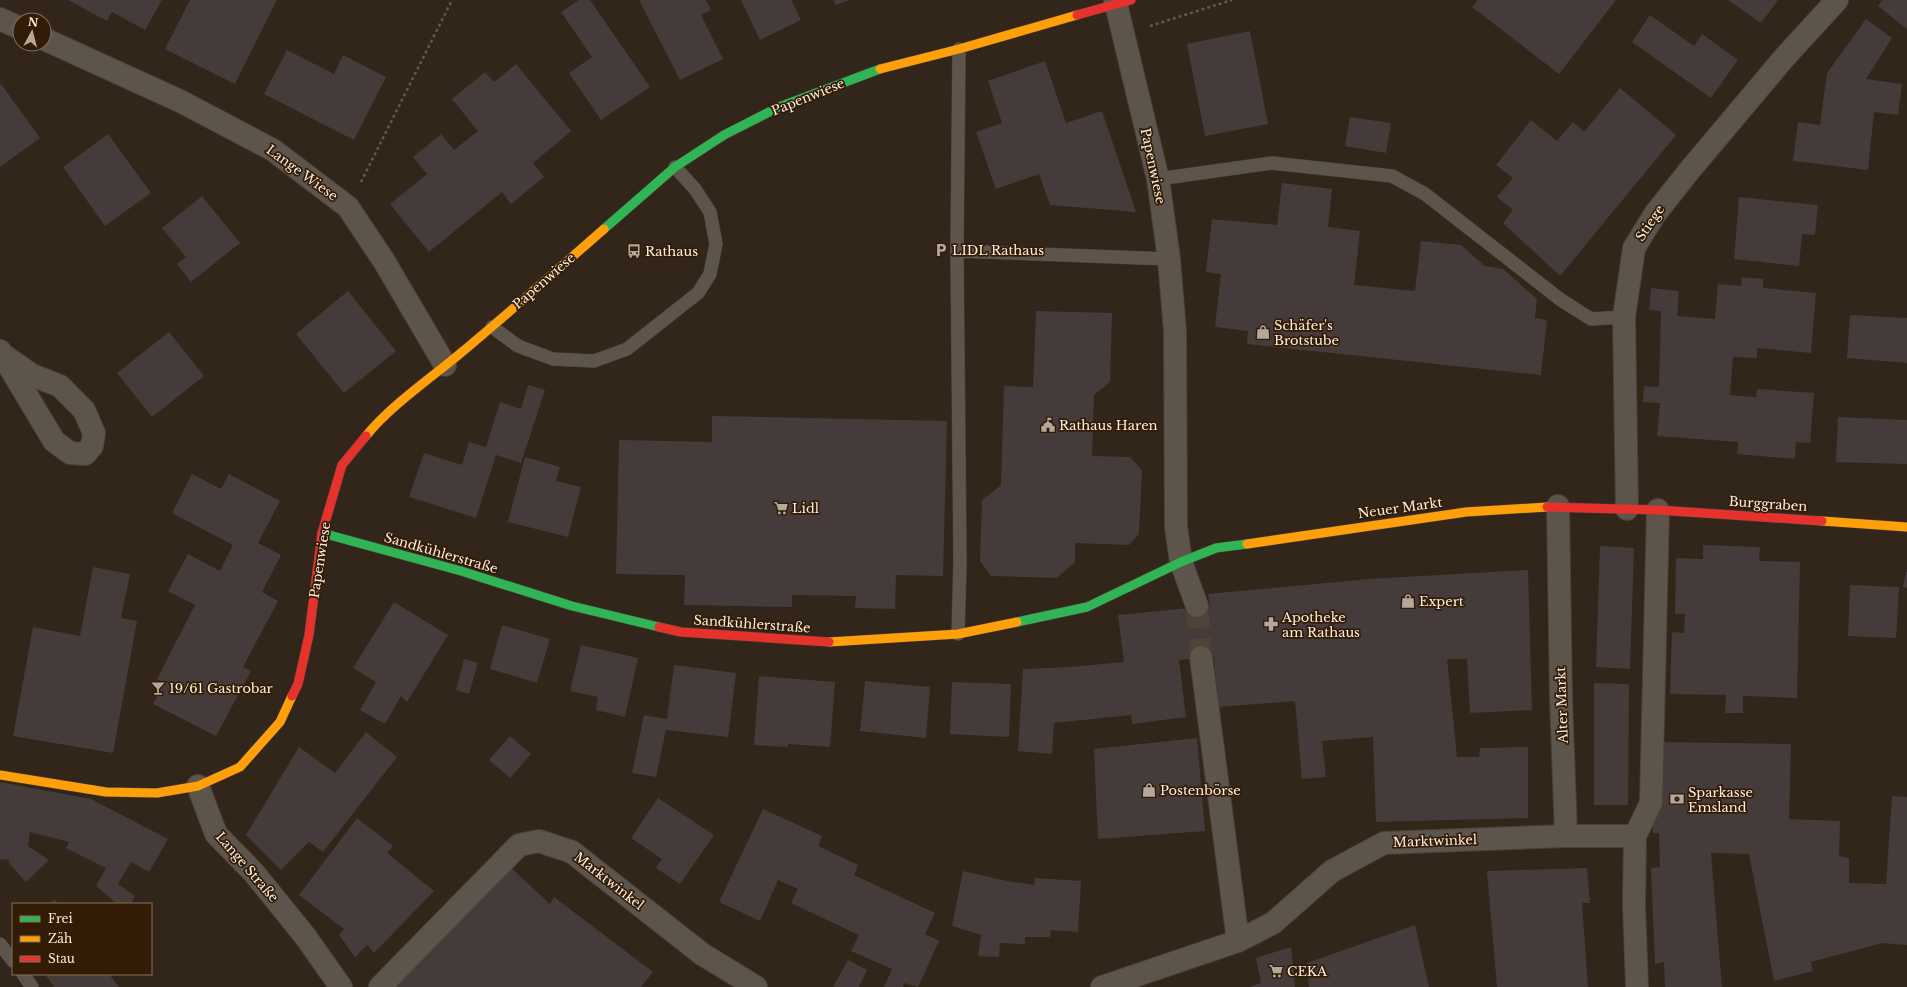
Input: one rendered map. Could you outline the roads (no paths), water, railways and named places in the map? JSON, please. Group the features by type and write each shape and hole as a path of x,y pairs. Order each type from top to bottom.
{"street":[{"name":"Stiege","path":"1627,509 1624,317 1634,248 1655,214 1784,58 1837,0"},
{"name":"Papenwiese","path":"198,786 240,767 280,722 298,684 309,635 322,533 342,465 373,427 492,327 675,167 724,135 779,107 873,71 917,58 959,49 1121,1 1123,34 1158,179 1169,258 1175,331 1176,527 1181,562"},
{"path":"0,19 12,24"},
{"name":"Lange Wiese","path":"52,43 180,101 273,150 348,208 384,261 445,365"},
{"path":"2,353 32,375 60,386 84,410 94,433 92,446 85,454 70,454 54,440 2,353"},
{"name":"Neuer Markt","path":"1181,562 1216,548 1290,539 1303,535 1466,512 1558,506 1627,509"},
{"name":"Alter Markt","path":"1558,506 1561,697 1566,836"},
{"name":"Burggraben","path":"1627,509 1907,527"},
{"path":"1638,987 1634,905 1635,836 1651,803 1658,510"},
{"name":"Sandkühlerstraße","path":"322,533 461,571 572,606 681,632 836,643 958,634 1087,607 1181,562"},
{"path":"1181,562 1197,606"},
{"path":"1201,658 1238,940"},
{"path":"0,775 106,792 157,794 198,786"},
{"name":"Lange Straße","path":"198,786 216,834 268,890 305,936 341,987"},
{"path":"1566,836 1635,836"},
{"name":"Marktwinkel","path":"1102,987 1238,940 1272,923 1332,872 1384,843 1566,836"},
{"name":"Marktwinkel","path":"380,987 519,845 538,841 572,852 702,954 756,987"}],"lane":[{"path":"958,634 960,555 957,251 959,49"},
{"path":"1158,179 1272,164 1392,176 1425,194 1561,300 1591,319 1624,317"},
{"path":"492,327 518,346 553,359 594,361 627,349 698,293 710,274 716,244 710,212 695,189 675,167"},
{"path":"957,251 1169,258"},
{"path":"0,944 12,960"},
{"path":"24,975 32,987"}],"tunnel":[{"path":"1197,606 1201,657"}],"place":[{"name":"LIDL Rathaus","path":"941,250"},
{"name":"Rathaus","path":"634,251"},
{"name":"Schäfer's Brotstube","path":"1263,332"},
{"name":"Rathaus Haren","path":"1048,425"},
{"name":"Lidl","path":"781,508"},
{"name":"Expert","path":"1408,601"},
{"name":"Apotheke am Rathaus","path":"1271,624"},
{"name":"19/61 Gastrobar","path":"158,688"},
{"name":"Postenbörse","path":"1149,790"},
{"name":"Sparkasse Emsland","path":"1677,799"},
{"name":"CEKA","path":"1276,971"}]}
